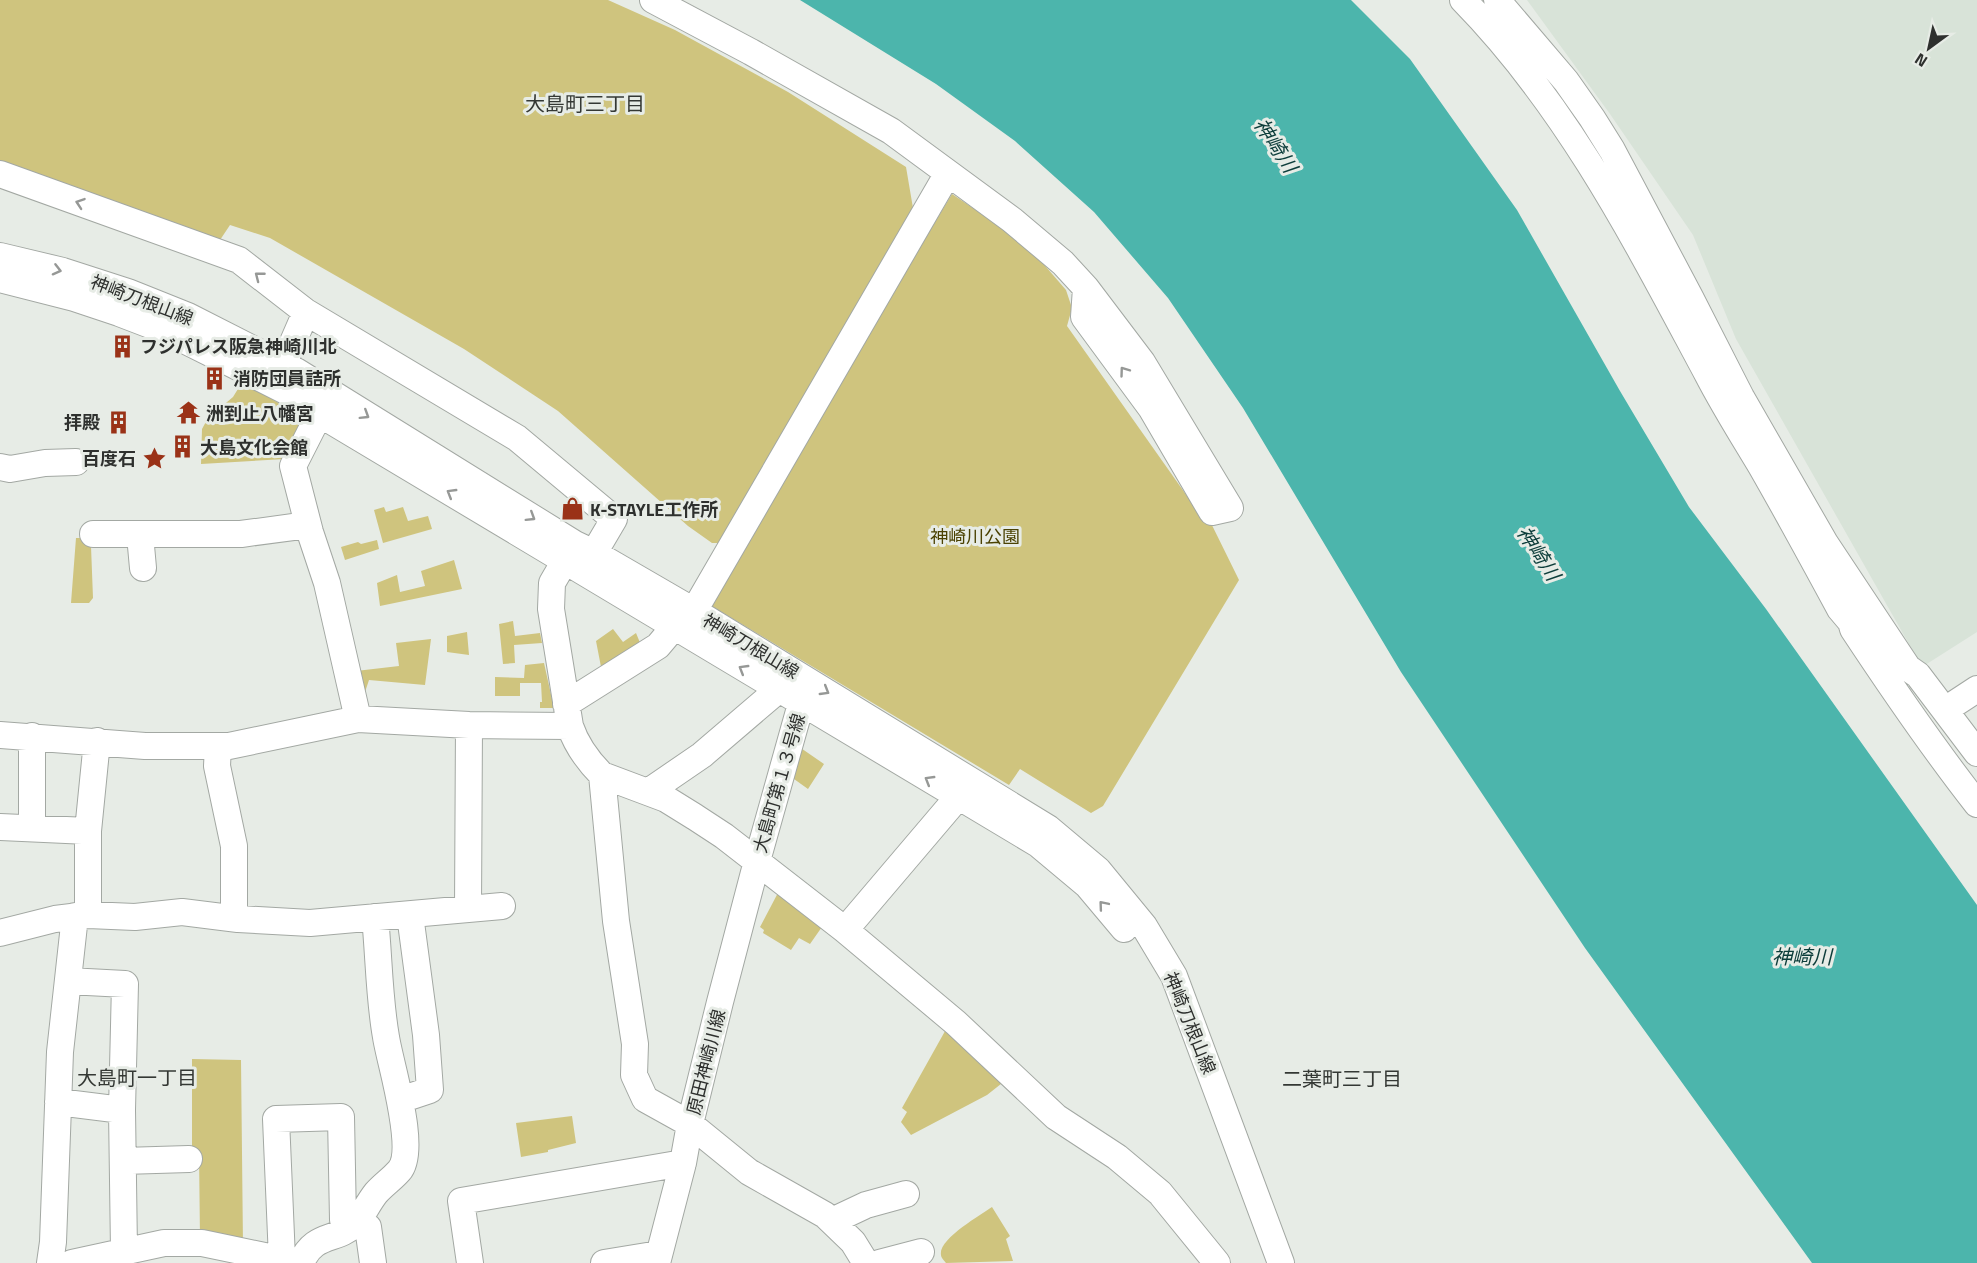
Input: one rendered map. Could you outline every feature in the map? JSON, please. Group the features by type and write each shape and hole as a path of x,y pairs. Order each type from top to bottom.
{"street":[{"path":"653,0 891,131 1012,220 1063,263 1086,288 1142,362 1230,508"},
{"path":"1463,0 1536,83 1576,141 1654,274 1710,379 1762,467 1840,609 1851,622 1853,629 1896,694 1977,804"},
{"path":"1497,0 1566,81 1592,118 1623,171 1742,397 1825,543 1908,669 1918,675 1977,753"},
{"path":"694,611 948,173"},
{"path":"0,174 239,260 306,312 517,438 614,519 578,553 552,583 551,609 568,715 573,734 602,775 666,799 695,817 757,861 845,930 956,1023 1056,1117 1117,1157 1160,1193 1217,1263"},
{"name":"神崎刀根山線","path":"0,256 63,271 128,292 188,316 283,365 325,403 578,553 694,611 1048,828 1098,870 1144,926 1174,976 1281,1263"},
{"name":"神崎刀根山線","path":"0,279 74,298 166,331 284,390 325,403"},
{"path":"283,365 306,312"},
{"path":"325,403 293,466 308,525 327,583 358,720"},
{"path":"0,467 76,462"},
{"path":"93,534 241,534 308,525"},
{"path":"140,535 143,568"},
{"name":"神崎刀根山線","path":"578,553 674,627 1038,844 1087,885 1130,937 1159,985 1262,1263"},
{"path":"0,735 145,746 229,746 358,720 469,725 568,715 658,646 674,627"},
{"path":"1945,710 1977,689"},
{"path":"648,792 702,755 778,690"},
{"name":"大島町第１３号線","path":"757,861 801,704"},
{"path":"468,909 469,725"},
{"path":"32,736 32,828"},
{"path":"50,1263 60,1052 68,981 81,916 97,741"},
{"path":"218,746 217,766 234,846 234,918"},
{"path":"602,775 616,921 634,1044 634,1075 645,1099 690,1124 742,1168 809,1204 832,1221 853,1242 866,1263"},
{"path":"845,930 958,797"},
{"path":"0,827 88,831"},
{"name":"原田神崎川線","path":"658,1259 757,861"},
{"path":"0,933 55,919 81,916 135,917 182,912 310,923 502,906"},
{"path":"400,1100 430,1090 426,1035 410,915"},
{"path":"373,1263 356,1222 376,1193 404,1163 405,1141 400,1100 386,1037 375,917"},
{"path":"68,981 125,984 122,1110 124,1251"},
{"path":"58,1102 122,1110"},
{"path":"294,1262 276,1119 341,1117 343,1220 358,1228"},
{"path":"123,1161 189,1159"},
{"path":"470,1263 461,1201 683,1163"},
{"path":"832,1221 866,1205 906,1194"},
{"path":"294,1262 313,1245 358,1228"},
{"path":"72,1263 164,1243 202,1243 294,1262"},
{"path":"879,1263 921,1252"},
{"path":"604,1263 658,1259"}],"shaded area":[{"path":"1527,0 1977,0 1977,632 1922,667 1736,339 1693,235 1610,114"}],"green space":[{"path":"0,0 608,0 675,30 788,92 906,167 914,214 722,543 712,543 688,526 558,411 464,349 270,238 230,225 220,240 0,167"},
{"name":"神崎川公園","path":"952,194 1007,231 1034,253 1066,290 1072,308 1067,326 1187,496 1206,513 1239,580 1103,806 1091,813 1020,769 1009,785 705,602"},
{"path":"241,384 284,406 297,419 301,427 285,459 201,464 202,429 208,418 233,397"},
{"path":"384,507 386,512 403,507 408,521 428,516 432,529 383,543 374,510"},
{"path":"76,538 82,538 83,542 91,546 93,598 89,603 71,603"},
{"path":"377,540 379,549 345,560 341,547"},
{"path":"454,560 462,589 380,606 377,583 397,575 400,592 425,586 421,571"},
{"path":"513,621 515,636 540,633 542,643 514,645 515,663 503,664 499,624"},
{"path":"613,629 623,642 636,633 643,650 602,672 596,641"},
{"path":"467,632 469,655 447,652 447,636"},
{"path":"431,639 425,685 369,680 361,704 356,671 399,666 396,643"},
{"path":"544,663 554,708 540,708 541,683 520,683 520,696 495,696 495,677 524,678 525,665"},
{"path":"795,744 824,764 808,789 787,774"},
{"path":"780,889 824,924 810,944 799,938 791,950 763,933 764,930 760,927"},
{"path":"949,1024 1006,1080 987,1095 911,1135 901,1122 907,1112 902,1108"},
{"path":"192,1059 241,1060 243,1246 200,1239 199,1152 192,1152"},
{"path":"572,1116 576,1143 548,1150 548,1152 521,1157 516,1123"},
{"path":"992,1207 1010,1236 1006,1239 1013,1261 946,1263 941,1255 946,1242 961,1228"}],"water":[{"name":"神崎川","path":"800,0 1351,0 1410,59 1517,210 1689,507 1766,609 1977,905 1977,1263 1812,1263 1585,948 1401,672 1243,408 1168,298 1094,212 1015,141 936,84"}],"place":[{"name":"フジパレス阪急神崎川北","path":"122,346"},
{"name":"消防団員詰所","path":"215,378"},
{"name":"洲到止八幡宮","path":"188,413"},
{"name":"拝殿","path":"118,422"},
{"name":"大島文化会館","path":"182,447"},
{"name":"百度石","path":"154,458"},
{"name":"K-STAYLE工作所","path":"572,509"}],"district":[{"name":"大島町三丁目","path":"585,103"},
{"name":"大島町一丁目","path":"137,1077"},
{"name":"二葉町三丁目","path":"1342,1078"}]}
